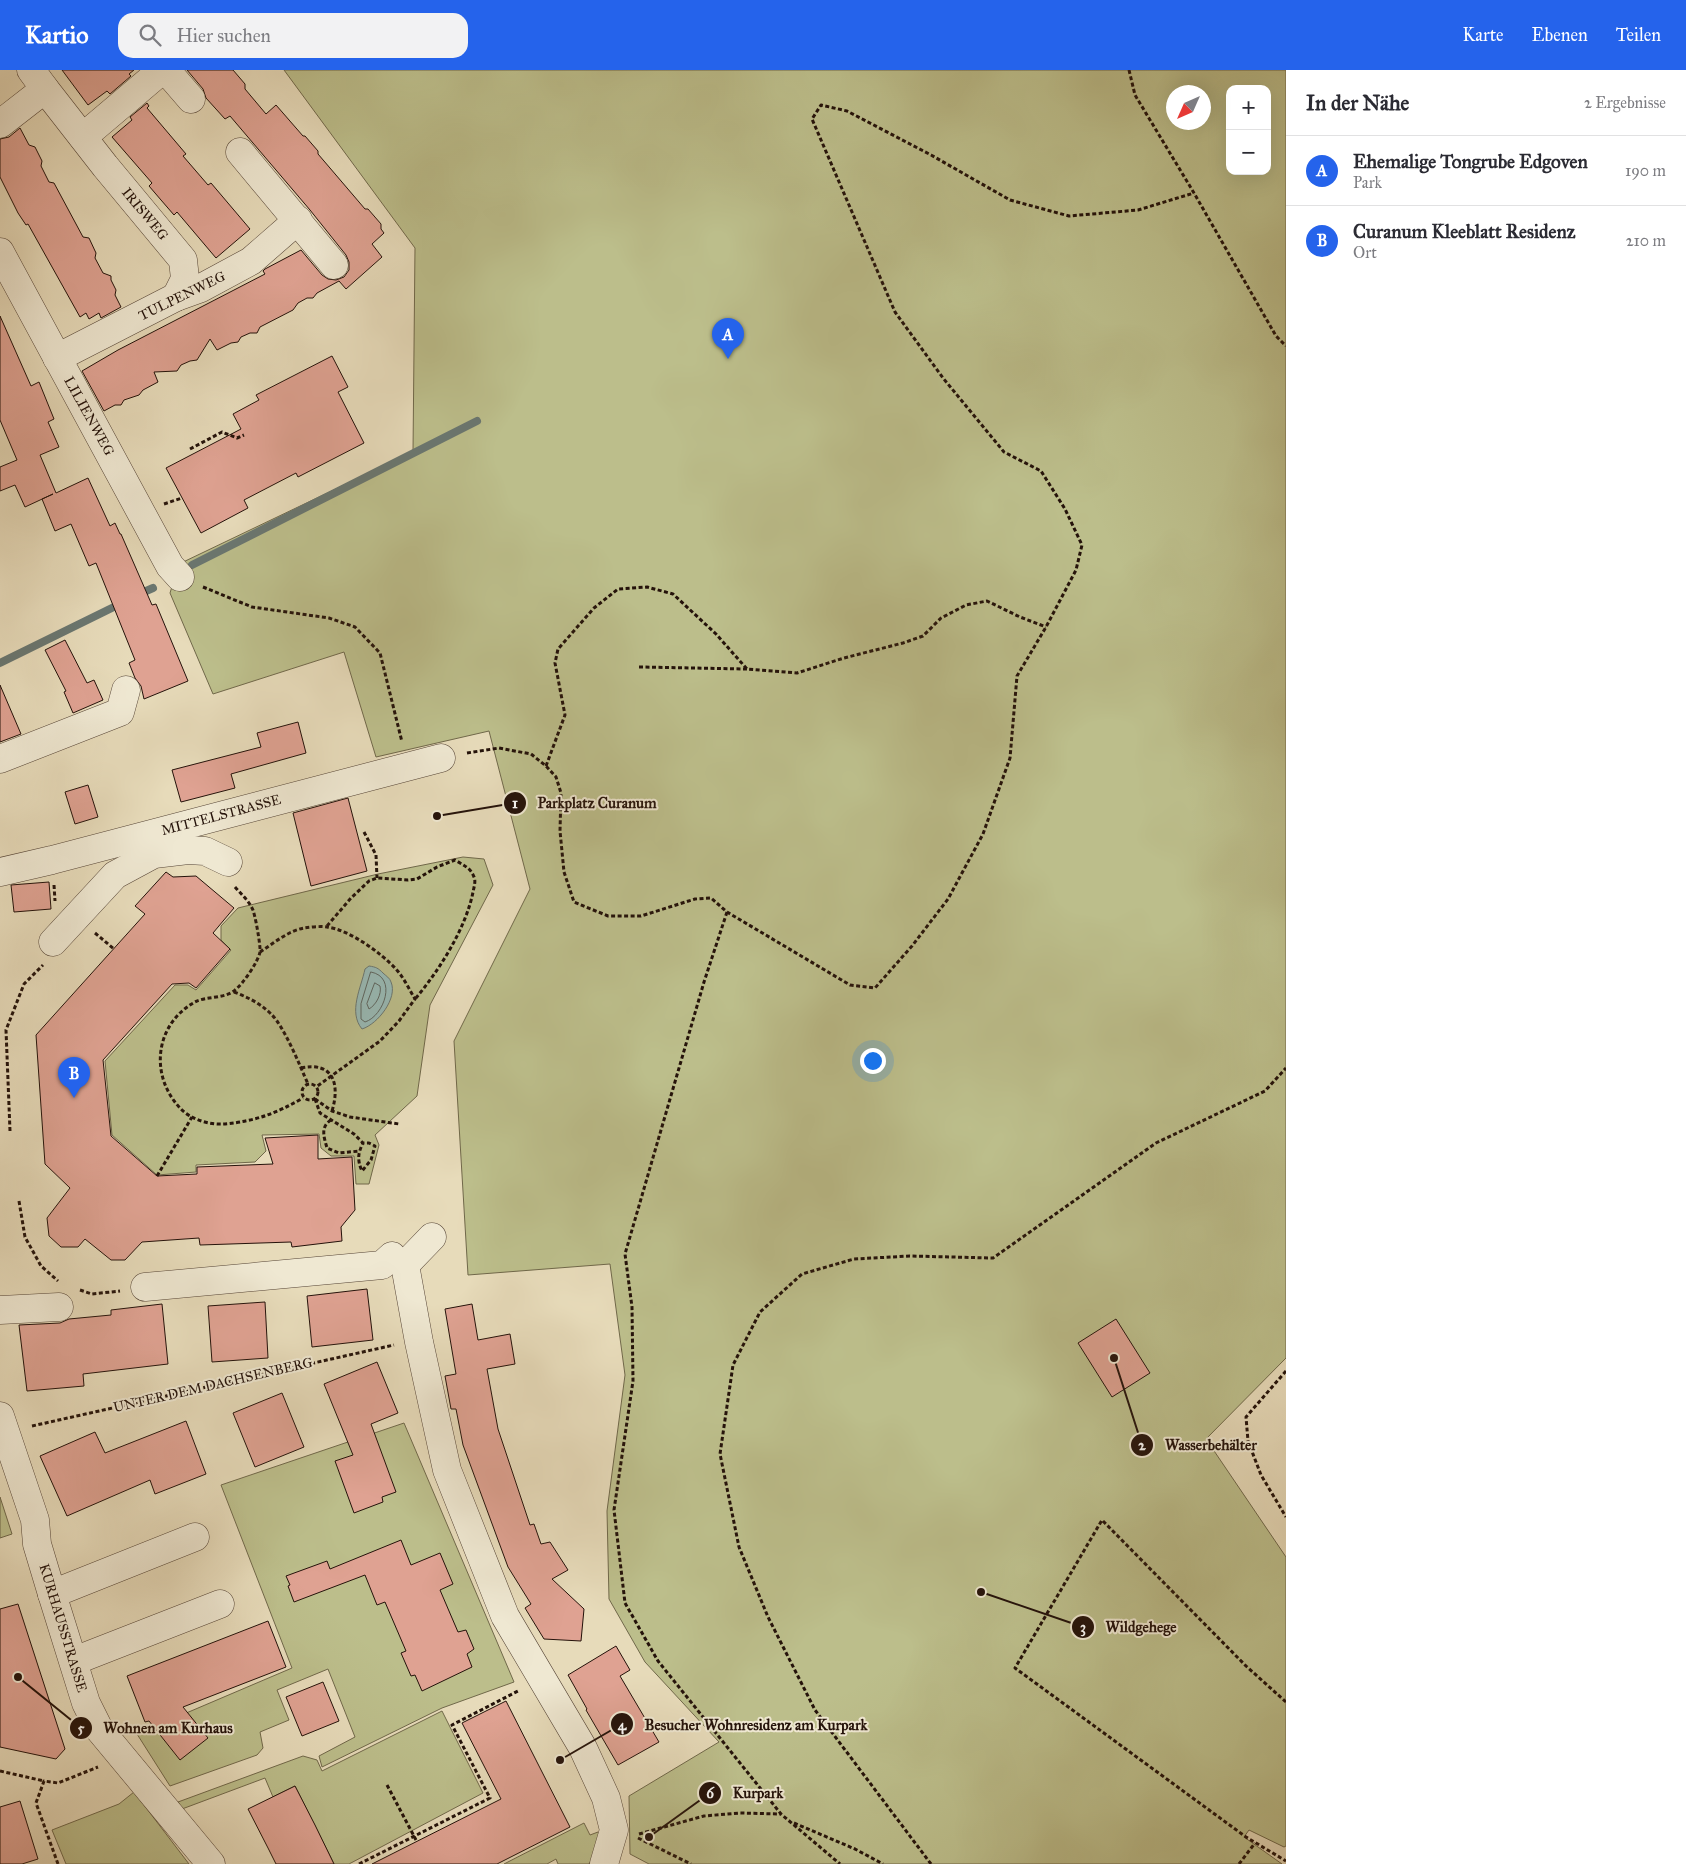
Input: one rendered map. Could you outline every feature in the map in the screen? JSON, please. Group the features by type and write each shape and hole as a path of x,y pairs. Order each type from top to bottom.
{"street":[{"path":"83,137 162,70"},
{"path":"166,70 191,99"},
{"name":"IRISWEG","path":"0,124 38,79 182,260 185,279 176,297"},
{"path":"240,152 334,265"},
{"name":"TULPENWEG","path":"57,358 176,297 201,288 251,261 298,220"},
{"name":"LILIENWEG","path":"0,252 175,572"},
{"path":"0,758 120,712 126,690"},
{"name":"MITTELSTRASSE","path":"0,872 441,758"},
{"path":"57,941 116,875 154,854 188,850 205,851 231,874"},
{"path":"432,1237 406,1265 419,1342 447,1470 504,1616 583,1748 606,1798 614,1830 604,1864"},
{"path":"145,1287 382,1265 392,1256"},
{"path":"0,1310 65,1293"},
{"name":"KURHAUSSTRASSE","path":"4,1424 35,1520 37,1544 86,1702 99,1729 211,1864"},
{"path":"52,1594 195,1537"},
{"path":"74,1661 220,1604"}],"path":[{"path":"1129,70 1135,95 1194,192 1276,336 1286,346"},
{"path":"441,758 499,748 531,754 546,766 556,777 561,792 560,831 564,872 574,902 608,916 641,916 695,899 711,898 727,912 850,985 875,988 912,946 948,899 983,834 1010,758 1017,676 1046,627 1076,570 1082,545 1065,508 1041,471 1004,452 943,378 895,312 812,119 821,105 847,111 931,155 1010,200 1069,216 1138,210 1194,192"},
{"path":"190,449 222,432 237,438 244,435"},
{"path":"175,572 252,607 328,618 355,627 380,653 408,767"},
{"path":"546,766 565,715 555,663 558,649 594,608 618,589 646,587 673,594 716,634 748,669"},
{"path":"639,667 748,669 797,673 844,658 903,644 923,636 941,618 966,605 987,601 1046,627"},
{"path":"364,832 376,855 377,878"},
{"path":"10,1130 6,1030 24,984 57,941 52,860"},
{"path":"316,1087 380,1041 426,987 462,925 471,904 475,879 469,868 455,860 417,878 408,880 377,878 369,882 351,898 327,926"},
{"path":"231,874 254,910 260,952"},
{"path":"727,912 704,982 625,1254 632,1307 633,1381 614,1510 625,1603 658,1661 781,1814 840,1864"},
{"path":"234,992 250,971 260,952 288,934 303,928 327,926 365,944 382,956 397,970 415,999"},
{"path":"303,1098 280,1111 247,1122 219,1124 204,1122 192,1117 182,1110 167,1092 160,1070 163,1036 177,1017 196,1001 234,992 250,998 273,1015 308,1084 316,1087"},
{"path":"301,1068 312,1066 324,1070 332,1076 336,1086 336,1098 332,1111"},
{"path":"931,1864 815,1710 768,1617 739,1547 720,1454 733,1365 760,1312 802,1274 854,1259 910,1256 992,1258 1156,1143 1265,1091 1286,1068"},
{"path":"303,1098 302,1089 308,1084"},
{"path":"303,1098 311,1101 315,1099 318,1095 316,1087"},
{"path":"315,1099 332,1111 350,1118 399,1124"},
{"path":"315,1099 320,1113 354,1134 364,1143 375,1146 370,1160 362,1170 358,1162 364,1143"},
{"path":"157,1176 192,1117"},
{"path":"330,1120 325,1124 323,1132 327,1148 339,1153 360,1151"},
{"path":"19,1201 25,1237 41,1266 65,1293 92,1294 145,1287"},
{"name":"UNTER DEM DACHSENBERG","path":"4,1424 383,1347 419,1342"},
{"path":"1286,1371 1246,1417 1248,1441 1261,1475 1286,1517"},
{"path":"1285,1859 1255,1843 1016,1668 1102,1520 1246,1666 1286,1702"},
{"path":"359,1864 490,1798 452,1724 541,1679"},
{"path":"0,1771 58,1783 94,1770 119,1753"},
{"path":"44,1781 36,1804 58,1864"},
{"path":"387,1785 416,1840"},
{"path":"691,1864 633,1835 704,1816 740,1813 781,1814"},
{"path":"791,1822 855,1849 883,1864"},
{"path":"1239,1864 1255,1843"}],"green space":[{"path":"284,70 1286,70 1286,1358 1206,1439 1286,1557 1286,1846 1284,1847 1249,1830 1244,1837 1282,1864 649,1864 630,1854 629,1796 719,1742 645,1662 609,1599 607,1511 625,1375 610,1264 468,1275 454,1041 530,889 489,731 376,757 344,652 213,694 170,593 179,564 413,452 415,248"},
{"path":"463,857 484,859 493,885 430,1005 417,1096 375,1135 379,1145 369,1184 356,1184 354,1156 331,1156 321,1148 319,1134 262,1135 266,1151 255,1162 196,1165 196,1172 157,1175 112,1135 105,1061 175,985 188,985 196,990 231,950 221,940 221,926 238,908 378,874"},
{"path":"404,1423 514,1682 442,1708 322,1767 319,1756 355,1737 328,1669 277,1690 289,1720 260,1732 263,1748 257,1755 170,1786 137,1734 292,1668 221,1485"},
{"path":"0,1497 12,1534 0,1538"},
{"path":"442,1711 483,1793 349,1864 334,1864 295,1786 273,1797 265,1778 182,1809 178,1802 303,1756 317,1760 322,1771"},
{"path":"134,1792 189,1864 66,1864 52,1830 119,1804"},
{"path":"584,1823 590,1835 598,1832 600,1836 597,1852 589,1864 558,1864 556,1859 547,1864 504,1864"}],"water":[{"path":"369,966 375,967 390,979 392,995 380,1016 362,1029 356,1015 356,1008 365,969"}],"building":[{"path":"62,70 134,70 129,74 131,76 110,94 107,91 88,105"},
{"path":"187,70 233,70 245,84 245,89 266,114 276,105 318,151 318,154 365,209 368,209 381,224 381,229 384,233 372,244 382,257 346,289 339,281 317,293 313,298 307,298 298,303 293,310 260,327 257,333 250,333 241,337 238,342 231,343 217,350 210,339 197,360 181,365 177,371 154,372 158,382 143,390 139,395 124,400 121,405 115,405 104,411 82,371 118,350 265,274 263,271 265,269 301,250 322,275 328,279 336,280 344,277 349,270 349,262 346,255 310,210 230,116 225,119 206,98 203,89"},
{"path":"147,103 149,106 147,108 186,154 183,156 208,185 211,183 250,229 216,258 177,212 174,215 161,200 149,186 152,183 112,137 132,120 130,117"},
{"path":"20,128 29,145 35,147 49,182 54,183 83,237 89,238 96,253 95,258 103,273 111,276 116,290 115,295 121,307 101,318 99,313 89,319 86,313 80,317 28,224 26,225 18,213 0,177 0,139 9,137"},
{"path":"0,316 31,386 39,382 54,419 48,422 59,447 40,455 56,493 88,478 110,526 115,523 121,534 152,605 156,604 188,681 144,699 141,686 135,678 129,663 135,660 96,563 89,566 71,524 55,531 42,499 25,507 15,485 0,491 0,467 17,460 0,420"},
{"path":"332,356 348,387 338,392 364,443 298,477 296,473 244,500 248,508 201,533 166,468 241,429 233,414 259,400 256,395"},
{"path":"65,640 87,683 94,680 103,700 73,713 64,692 66,691 45,650"},
{"path":"0,685 21,734 0,742"},
{"path":"298,722 306,753 231,774 235,788 181,802 172,770 261,747 257,733"},
{"path":"88,785 98,817 75,824 65,792"},
{"path":"348,798 367,871 311,886 293,813"},
{"path":"166,872 173,877 196,876 234,908 213,933 230,949 196,988 189,983 172,984 103,1060 111,1136 157,1176 197,1174 197,1167 273,1164 265,1138 318,1135 318,1159 352,1157 355,1210 341,1227 342,1241 292,1247 291,1242 200,1245 199,1238 142,1242 125,1260 111,1260 85,1239 78,1247 61,1247 49,1236 47,1218 70,1188 45,1164 36,1035 145,914 135,906"},
{"path":"49,882 51,909 14,912 11,885"},
{"path":"367,1289 373,1340 312,1347 307,1296"},
{"path":"265,1302 268,1358 212,1362 208,1306"},
{"path":"162,1304 168,1364 83,1374 84,1386 27,1391 19,1325 60,1323 69,1319 111,1315 111,1310"},
{"path":"472,1304 478,1340 510,1334 515,1364 487,1369 498,1429 530,1525 534,1524 541,1544 550,1542 568,1570 552,1579 584,1609 581,1641 544,1639 525,1608 531,1604 508,1567 463,1445 456,1409 451,1409 445,1376 456,1374 445,1309"},
{"path":"1116,1319 1150,1373 1112,1397 1078,1343"},
{"path":"377,1362 398,1413 371,1424 396,1492 382,1497 383,1502 354,1513 335,1461 353,1455 324,1384"},
{"path":"282,1393 304,1447 255,1467 233,1413"},
{"path":"186,1421 206,1474 155,1494 150,1480 67,1516 40,1456 95,1432 105,1453"},
{"path":"401,1540 411,1565 440,1553 453,1584 440,1590 458,1632 466,1630 474,1649 467,1654 472,1667 422,1691 415,1675 411,1676 401,1653 406,1651 385,1602 377,1605 365,1575 294,1602 286,1576 327,1561 330,1569"},
{"path":"18,1604 65,1749 56,1759 0,1747 0,1609"},
{"path":"268,1621 286,1667 183,1707 208,1738 180,1760 149,1721 145,1722 127,1676"},
{"path":"616,1646 630,1670 620,1676 659,1742 618,1765 568,1675"},
{"path":"323,1682 339,1721 302,1736 286,1697"},
{"path":"506,1701 570,1827 497,1864 372,1864 501,1799 462,1723"},
{"path":"295,1786 334,1864 276,1864 248,1809"},
{"path":"20,1801 38,1859 22,1864 0,1864 0,1807"}],"waterway":[{"path":"192,565 477,421"},
{"path":"137,595 153,588"},
{"path":"0,663 122,603"}],"place":[{"name":"Ehemalige Tongrube Edgoven","path":"728,359"},
{"name":"Parkplatz Curanum","path":"437,816"},
{"name":"Curanum Kleeblatt Residenz","path":"74,1098"},
{"name":"Wasserbehälter","path":"1114,1358"},
{"name":"Wildgehege","path":"981,1592"},
{"name":"Wohnen am Kurhaus","path":"18,1677"},
{"name":"Besucher Wohnresidenz am Kurpark","path":"560,1760"},
{"name":"Kurpark","path":"649,1837"}]}
